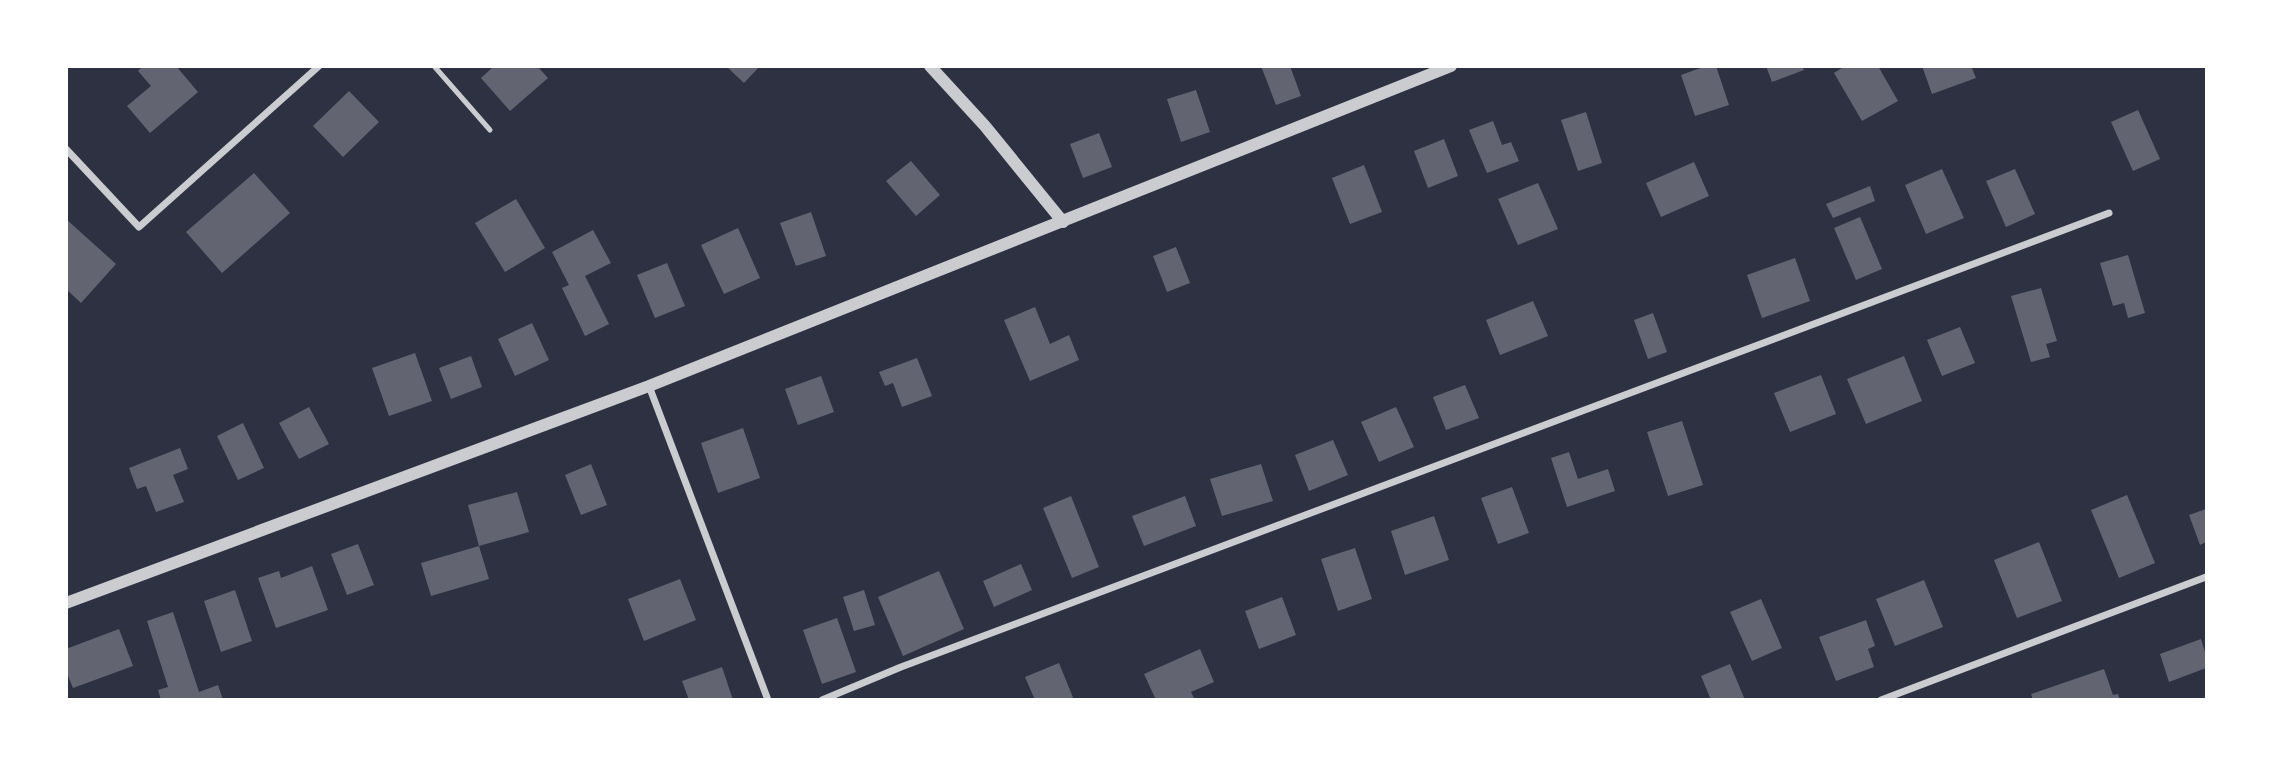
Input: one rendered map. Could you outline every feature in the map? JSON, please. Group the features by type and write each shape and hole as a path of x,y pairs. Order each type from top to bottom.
{"street":[{"path":"66,149 139,227 319,66"},
{"path":"930,66 985,126 1063,222"},
{"path":"66,603 649,386 1451,66"},
{"path":"822,699 2109,213"},
{"path":"649,386 768,699"},
{"path":"1881,699 2207,578"}],"lane":[{"path":"434,66 490,130"}],"building":[{"path":"143,66 176,66 198,92 150,133 127,106 151,86 138,71"},
{"path":"494,66 537,66 548,78 510,111 481,78"},
{"path":"726,66 760,66 744,83"},
{"path":"1261,66 1290,66 1301,96 1276,105"},
{"path":"1706,66 1716,66 1729,105 1695,116 1681,75"},
{"path":"1766,66 1802,66 1804,70 1772,82"},
{"path":"1845,66 1878,66 1898,101 1862,121 1834,73"},
{"path":"1922,66 1971,66 1976,78 1932,94"},
{"path":"1196,90 1210,132 1181,142 1167,99"},
{"path":"349,91 379,122 343,157 313,126"},
{"path":"2138,110 2160,159 2133,171 2111,122"},
{"path":"1586,112 1602,163 1578,171 1561,120"},
{"path":"1493,121 1502,145 1511,142 1519,161 1487,173 1469,130"},
{"path":"1099,133 1112,167 1083,178 1070,144"},
{"path":"1444,139 1458,176 1428,188 1414,151"},
{"path":"911,161 940,195 916,216 886,181"},
{"path":"1694,162 1709,196 1661,217 1646,183"},
{"path":"1364,165 1382,212 1350,224 1332,178"},
{"path":"1942,169 1964,218 1926,234 1905,185"},
{"path":"2015,169 2035,214 2006,227 1986,181"},
{"path":"254,173 290,213 222,273 186,232"},
{"path":"1538,183 1558,229 1518,245 1498,199"},
{"path":"1870,186 1875,201 1833,218 1826,204"},
{"path":"516,199 545,248 505,272 475,223"},
{"path":"811,212 826,256 796,266 780,223"},
{"path":"1860,217 1882,269 1856,280 1834,228"},
{"path":"66,219 116,264 81,303 66,289"},
{"path":"738,228 760,278 724,294 701,245"},
{"path":"593,230 611,263 585,276 609,324 585,336 562,288 569,285 552,252"},
{"path":"1176,247 1190,283 1167,292 1153,256"},
{"path":"2128,255 2145,313 2128,318 2124,303 2113,306 2100,263"},
{"path":"1795,258 1810,301 1762,318 1747,275"},
{"path":"667,263 685,306 655,318 637,275"},
{"path":"2041,288 2057,341 2046,344 2050,357 2031,362 2011,296"},
{"path":"1533,301 1548,336 1500,355 1486,320"},
{"path":"1035,307 1050,344 1069,335 1079,360 1030,381 1004,320"},
{"path":"1653,313 1667,352 1648,359 1634,320"},
{"path":"532,323 549,360 515,376 498,339"},
{"path":"1960,327 1975,363 1942,376 1927,340"},
{"path":"415,353 432,401 389,416 372,368"},
{"path":"471,356 482,387 451,399 439,368"},
{"path":"1904,356 1922,401 1866,424 1847,379"},
{"path":"917,358 932,396 902,407 893,383 885,386 879,372"},
{"path":"1821,375 1836,414 1790,432 1774,393"},
{"path":"821,376 834,412 798,425 785,389"},
{"path":"1465,385 1479,418 1446,430 1433,397"},
{"path":"309,407 329,444 299,459 279,423"},
{"path":"1396,407 1414,447 1379,462 1361,422"},
{"path":"1682,421 1703,485 1668,496 1647,432"},
{"path":"243,423 264,468 238,480 217,436"},
{"path":"743,428 760,478 718,493 701,443"},
{"path":"1333,440 1348,475 1309,491 1295,455"},
{"path":"180,448 188,469 173,475 184,502 156,512 146,486 137,489 129,468"},
{"path":"1569,452 1578,479 1608,469 1615,491 1567,507 1551,458"},
{"path":"591,464 607,505 581,515 565,475"},
{"path":"1261,464 1273,501 1222,516 1210,479"},
{"path":"1512,487 1529,533 1498,544 1481,498"},
{"path":"517,492 529,532 479,546 468,505"},
{"path":"2127,495 2155,563 2119,578 2091,510"},
{"path":"1071,496 1099,567 1072,578 1043,508"},
{"path":"1185,496 1196,526 1144,546 1132,516"},
{"path":"2206,509 2206,542 2200,545 2189,515"},
{"path":"1434,516 1449,560 1405,575 1391,531"},
{"path":"2039,542 2062,601 2017,618 1994,560"},
{"path":"358,544 374,585 347,595 331,554"},
{"path":"479,546 489,579 431,596 421,563"},
{"path":"1355,548 1372,599 1338,611 1321,559"},
{"path":"1021,564 1032,590 994,607 983,581"},
{"path":"312,566 328,610 276,628 258,578 279,571 281,578"},
{"path":"939,571 964,629 903,656 878,597"},
{"path":"680,579 696,620 644,641 628,599"},
{"path":"1924,580 1943,627 1895,646 1876,599"},
{"path":"235,590 252,641 221,652 204,601"},
{"path":"864,590 875,625 854,631 843,597"},
{"path":"1282,597 1296,635 1259,649 1245,611"},
{"path":"1761,599 1782,648 1752,661 1730,612"},
{"path":"173,612 199,692 218,685 223,700 161,700 158,690 168,687 147,621"},
{"path":"837,618 856,672 822,684 803,630"},
{"path":"1866,620 1875,646 1868,649 1874,667 1836,681 1819,637"},
{"path":"119,629 133,666 73,688 66,671 66,649"},
{"path":"2201,639 2206,655 2206,668 2169,682 2160,654"},
{"path":"1200,649 1214,682 1191,692 1195,700 1156,700 1144,674"},
{"path":"1059,663 1074,700 1035,700 1025,677"},
{"path":"1730,664 1745,700 1711,700 1701,676"},
{"path":"722,667 733,700 689,700 682,681"},
{"path":"2104,669 2113,695 2118,694 2120,700 2033,700 2031,694"}]}
